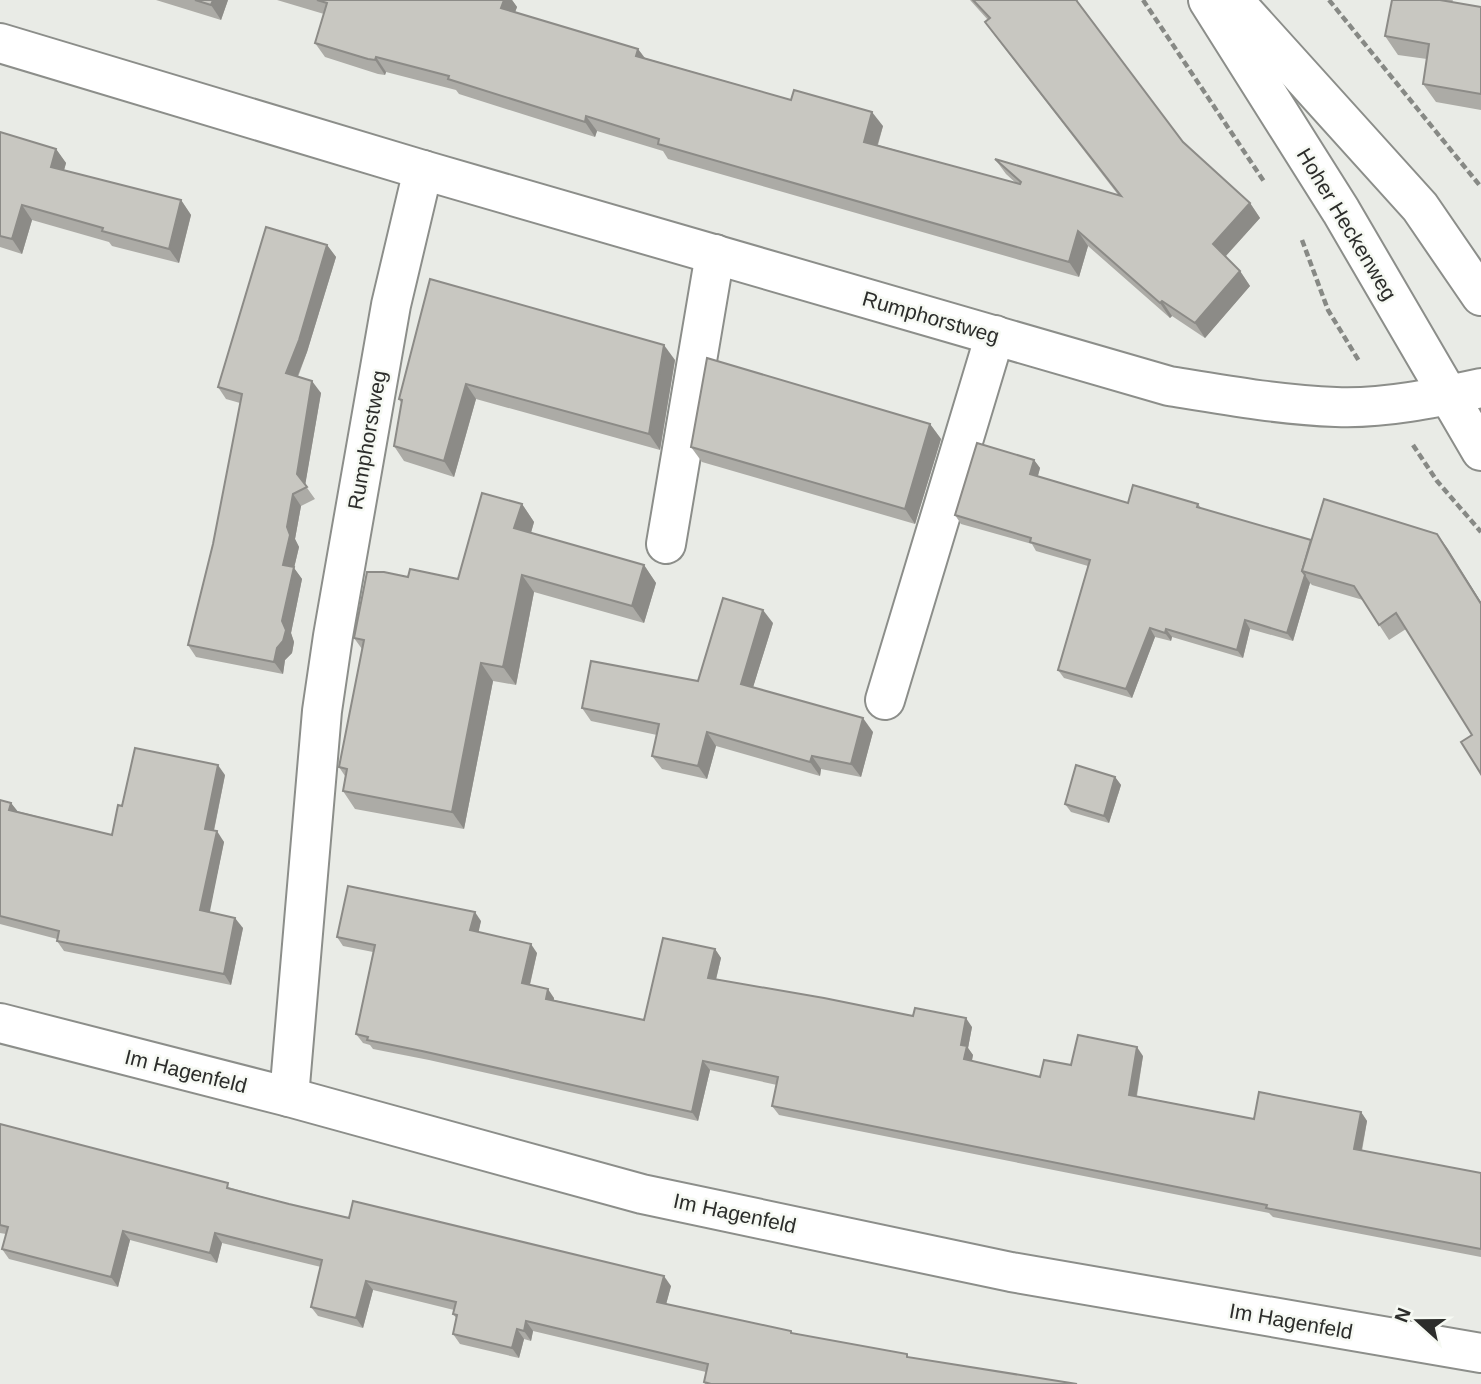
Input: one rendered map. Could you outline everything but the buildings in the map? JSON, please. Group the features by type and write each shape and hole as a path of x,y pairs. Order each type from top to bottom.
{"street":[{"name":"Hoher Heckenweg","path":"1208,0 1341,211 1465,392 1481,451"},
{"path":"1233,0 1420,207 1481,296"},
{"name":"Rumphorstweg","path":"0,43 423,170 1181,388 1229,396 1338,407 1385,404 1465,392"},
{"name":"Rumphorstweg","path":"289,1097 322,712 391,306 423,170"},
{"path":"666,544 715,254"},
{"path":"885,700 995,335"},
{"name":"Im Hagenfeld","path":"0,1023 289,1097 642,1194 1011,1272 1481,1353"}],"path":[{"path":"1143,0 1270,191"},
{"path":"1329,0 1481,187"},
{"path":"1300,236 1328,310 1385,404 1437,481 1481,532"}]}
